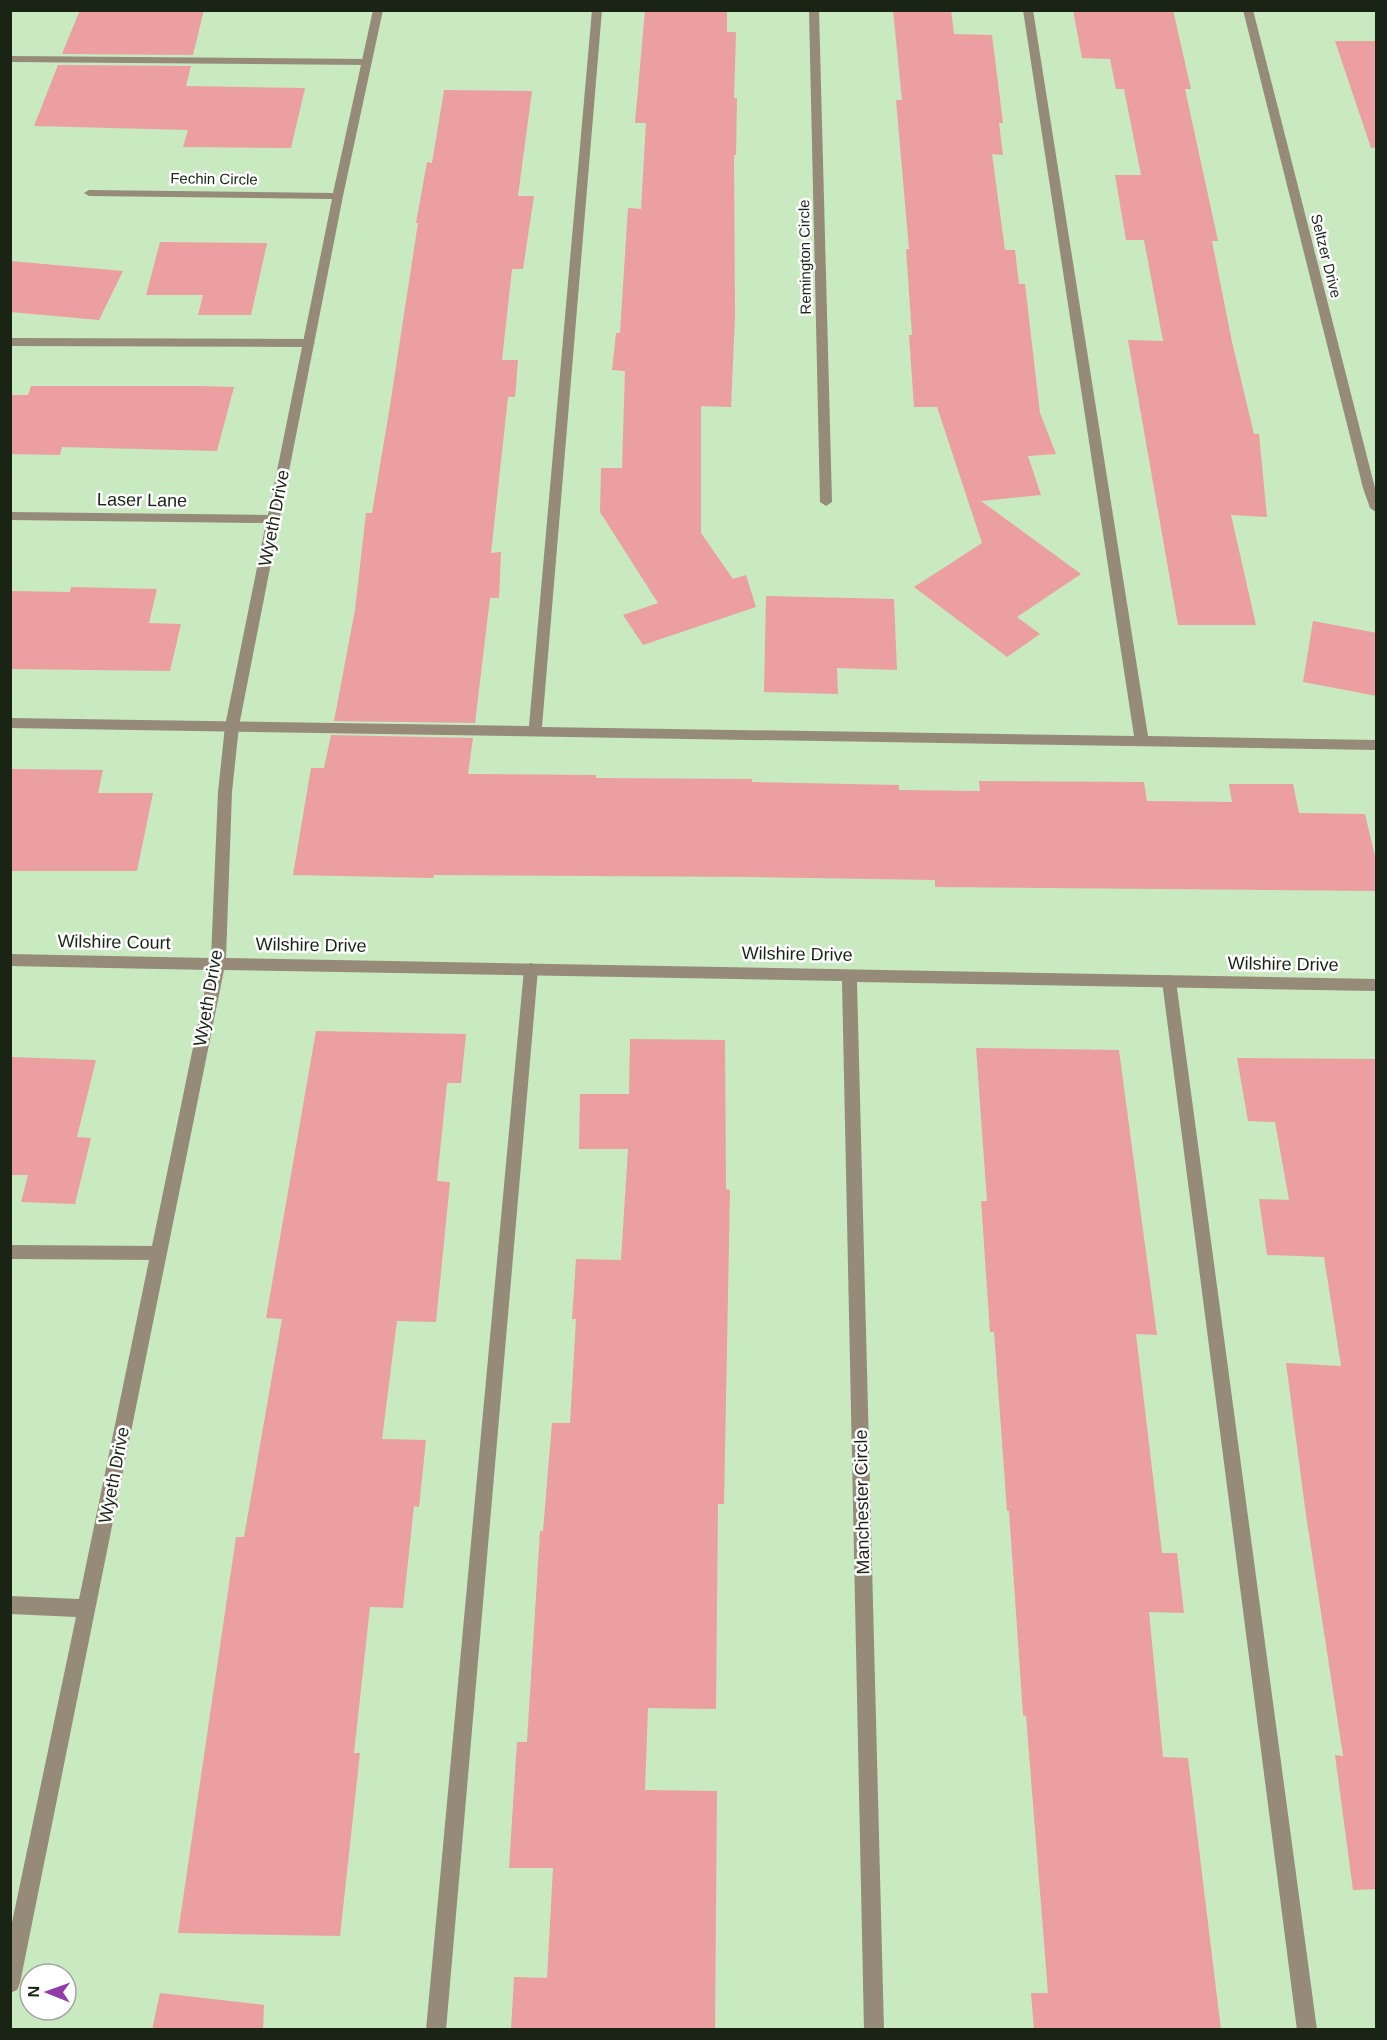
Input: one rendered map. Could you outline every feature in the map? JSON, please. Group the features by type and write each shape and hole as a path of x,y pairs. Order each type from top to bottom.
{"street":[{"name":"Wyeth Drive","path":"10,1983 218,963 225,792 232,726 338,196 378,10"},
{"path":"535,730 597,10"},
{"name":"Remington Circle","path":"814,10 826,502"},
{"path":"1028,10 1142,741"},
{"name":"Seltzer Drive","path":"1248,10 1366,477 1377,508"},
{"path":"10,58 367,62"},
{"name":"Fechin Circle","path":"89,193 338,196"},
{"path":"10,342 309,343"},
{"name":"Laser Lane","path":"10,516 274,519"},
{"path":"10,723 1377,745"},
{"name":"Wilshire Court","path":"10,960 218,963"},
{"name":"Wilshire Drive","path":"218,963 1377,985"},
{"path":"436,2030 531,969"},
{"name":"Manchester Circle","path":"849,975 874,2030"},
{"path":"1169,981 1307,2030"},
{"path":"10,1252 158,1253"},
{"path":"10,1605 88,1608"}],"building":[{"path":"80,10 204,10 193,55 62,54"},
{"path":"645,10 727,10 727,32 736,32 735,316 731,407 701,406 701,533 733,579 746,575 756,607 643,645 623,615 658,603 600,512 601,468 622,468 625,371 612,370 616,333 620,333 628,208 641,209 646,123 635,123"},
{"path":"893,10 951,10 954,34 992,35 1003,123 999,123 1003,155 992,154 1005,250 1015,250 1019,284 1025,284 1040,413 1056,454 1028,456 1041,495 981,501 1081,574 1017,617 1040,634 1007,657 914,587 982,543 937,407 914,407 906,249 909,249 896,100 902,100"},
{"path":"1073,10 1173,10 1191,89 1185,89 1218,241 1212,241 1232,342 1254,434 1259,434 1267,517 1231,515 1256,625 1178,625 1128,340 1163,341 1144,240 1126,240 1115,175 1141,175 1124,89 1116,89 1110,59 1082,58"},
{"path":"1335,41 1377,41 1377,147 1371,148"},
{"path":"58,65 191,66 186,86 305,88 291,148 183,147 188,130 34,126"},
{"path":"444,90 532,91 518,196 534,196 523,269 512,269 502,360 518,360 515,397 508,397 491,553 501,552 499,598 490,598 475,723 334,721 355,610 366,513 372,513 389,412 418,223 416,223 427,162 432,163"},
{"path":"160,242 267,243 251,315 198,315 203,295 146,295"},
{"path":"10,261 123,271 99,320 10,312"},
{"path":"31,386 234,387 217,451 62,447 60,455 10,454 10,395 28,395"},
{"path":"71,587 157,589 149,623 181,624 170,671 10,669 10,591 70,592"},
{"path":"766,596 894,599 897,670 837,668 838,694 764,692"},
{"path":"1313,621 1377,633 1377,696 1303,682"},
{"path":"331,735 473,738 468,774 752,779 752,782 899,785 899,790 980,791 979,781 1144,782 1147,801 1232,802 1229,784 1293,784 1299,813 1365,814 1377,865 1377,891 935,887 935,880 752,877 434,875 433,878 293,875 311,768 324,768"},
{"path":"10,769 103,770 98,793 153,793 137,871 10,871"},
{"path":"316,1031 466,1034 461,1083 447,1083 437,1181 450,1182 436,1322 397,1321 382,1439 426,1440 419,1507 414,1506 403,1608 370,1607 354,1753 360,1753 340,1936 178,1933 236,1537 244,1537 282,1319 266,1318"},
{"path":"630,1039 725,1040 726,1189 730,1190 724,1504 718,1504 716,1709 648,1708 645,1790 717,1791 715,2030 511,2030 514,1977 547,1978 553,1868 509,1868 517,1742 527,1742 540,1531 543,1531 552,1423 570,1423 576,1319 572,1319 576,1259 621,1260 628,1149 579,1149 580,1094 629,1094"},
{"path":"976,1048 1119,1050 1157,1335 1136,1334 1162,1553 1177,1553 1184,1613 1149,1612 1163,1757 1188,1758 1221,2030 1034,2030 1031,1993 1048,1993 1026,1716 1023,1715 994,1332 990,1332 981,1201 987,1201"},
{"path":"10,1057 96,1060 77,1137 91,1138 75,1204 21,1202 28,1175 10,1175"},
{"path":"1237,1058 1377,1059 1377,1889 1353,1890 1335,1755 1343,1756 1306,1515 1286,1363 1341,1366 1324,1257 1267,1255 1259,1199 1289,1200 1275,1122 1248,1121"},
{"path":"160,1993 264,2005 263,2030 152,2030"}]}
